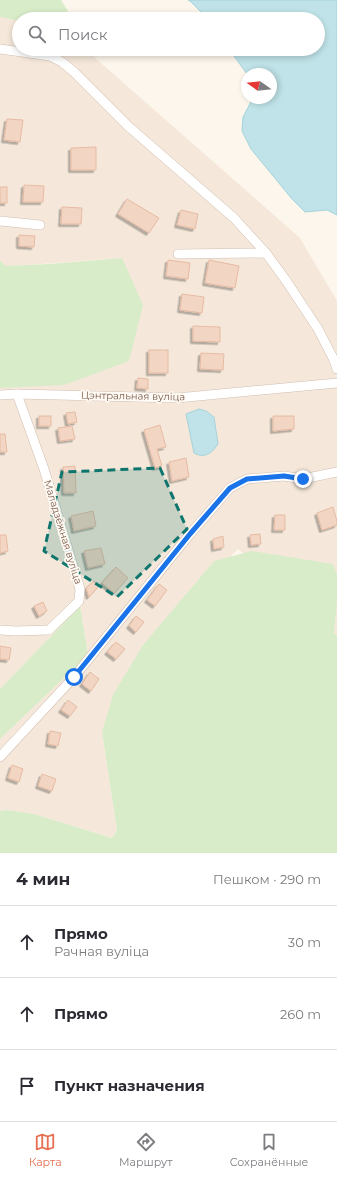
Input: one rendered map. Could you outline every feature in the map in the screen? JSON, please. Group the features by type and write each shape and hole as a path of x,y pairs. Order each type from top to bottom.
{"street":[{"path":"0,49 12,50"},
{"path":"50,56 62,62 74,72 128,126 234,218 266,253 287,282 318,329 337,369"},
{"path":"0,221 40,226"},
{"path":"178,254 266,253"},
{"name":"Цэнтральная вуліца","path":"0,396 17,394 177,398 337,383"},
{"name":"Маладзёжная вуліца","path":"0,630 49,630 79,601 80,589 44,469 17,394"},
{"path":"0,757 96,652 190,534 230,488 247,479 284,476 303,479 337,472"}],"highlighted area":[{"path":"160,468 187,529 117,597 44,551 62,472"}],"shaded area":[{"path":"0,0 12,12 12,56 93,56 300,238 337,301 337,640 334,634 238,549 143,645 102,732 117,830 112,838 34,814 7,810 0,811 0,739 88,655 80,606 0,689 0,387 122,258 0,267"}],"green space":[{"path":"0,0 61,0 69,12 12,12 12,20 0,17"},
{"path":"122,258 143,305 129,361 64,385 0,388 0,261 6,266"},
{"path":"252,551 333,564 337,575 337,601 334,634 337,635 337,853 0,853 0,811 7,810 34,814 112,838 117,830 102,732 113,695 143,645 214,561"},
{"path":"80,606 88,655 0,739 0,689"}],"water":[{"path":"188,0 337,0 337,215 327,210 305,212 292,199 251,149 242,131 243,117 250,104 277,104 277,68 243,68 234,56 325,56 325,12 201,12"},
{"path":"199,409 206,411 214,417 218,444 211,452 205,455 198,455 194,453 186,414"}],"building":[{"path":"7,119 23,120 20,142 4,140"},
{"path":"96,147 96,170 71,170 71,148"},
{"path":"24,185 44,186 43,202 23,202"},
{"path":"0,187 7,187 7,203 0,203"},
{"path":"127,199 159,218 149,233 118,214"},
{"path":"62,207 82,208 81,224 61,224"},
{"path":"181,210 198,214 195,229 177,225"},
{"path":"19,235 35,236 34,247 19,246"},
{"path":"168,260 190,263 188,279 166,276"},
{"path":"209,260 239,266 235,288 205,283"},
{"path":"182,294 204,297 202,313 180,310"},
{"path":"193,326 220,327 220,342 193,341"},
{"path":"149,350 168,350 168,373 149,373"},
{"path":"201,353 224,354 223,370 200,369"},
{"path":"138,378 148,379 148,389 137,388"},
{"path":"75,412 77,422 68,424 66,413"},
{"path":"39,416 51,416 51,426 39,426"},
{"path":"273,416 294,416 294,429 273,431"},
{"path":"160,425 166,447 157,449 162,466 155,468 144,430"},
{"path":"72,426 75,439 60,441 58,428"},
{"path":"0,434 5,434 7,452 0,452"},
{"path":"186,458 189,477 172,481 169,462"},
{"path":"75,466 76,493 64,493 63,467"},
{"path":"333,507 337,525 322,530 317,513"},
{"path":"93,511 96,526 74,531 71,516"},
{"path":"275,515 285,515 285,530 274,530"},
{"path":"260,534 261,544 251,545 250,535"},
{"path":"0,535 6,535 8,551 0,553"},
{"path":"223,536 224,547 214,549 213,539"},
{"path":"101,548 105,564 88,568 84,551"},
{"path":"116,567 128,578 114,593 102,583"},
{"path":"94,581 99,586 89,597 86,588"},
{"path":"159,584 167,590 155,606 147,600"},
{"path":"43,602 47,611 39,616 34,606"},
{"path":"136,616 144,622 136,632 129,626"},
{"path":"116,642 125,649 116,659 107,652"},
{"path":"0,646 11,648 9,660 0,659"},
{"path":"90,672 99,679 91,691 82,684"},
{"path":"68,700 77,707 70,716 61,710"},
{"path":"50,731 61,733 58,746 48,744"},
{"path":"12,765 23,769 19,782 8,778"},
{"path":"42,774 56,779 52,791 38,786"}],"route":[{"path":"74,677 96,652 190,534 230,488 247,479 284,476 303,479"}]}
